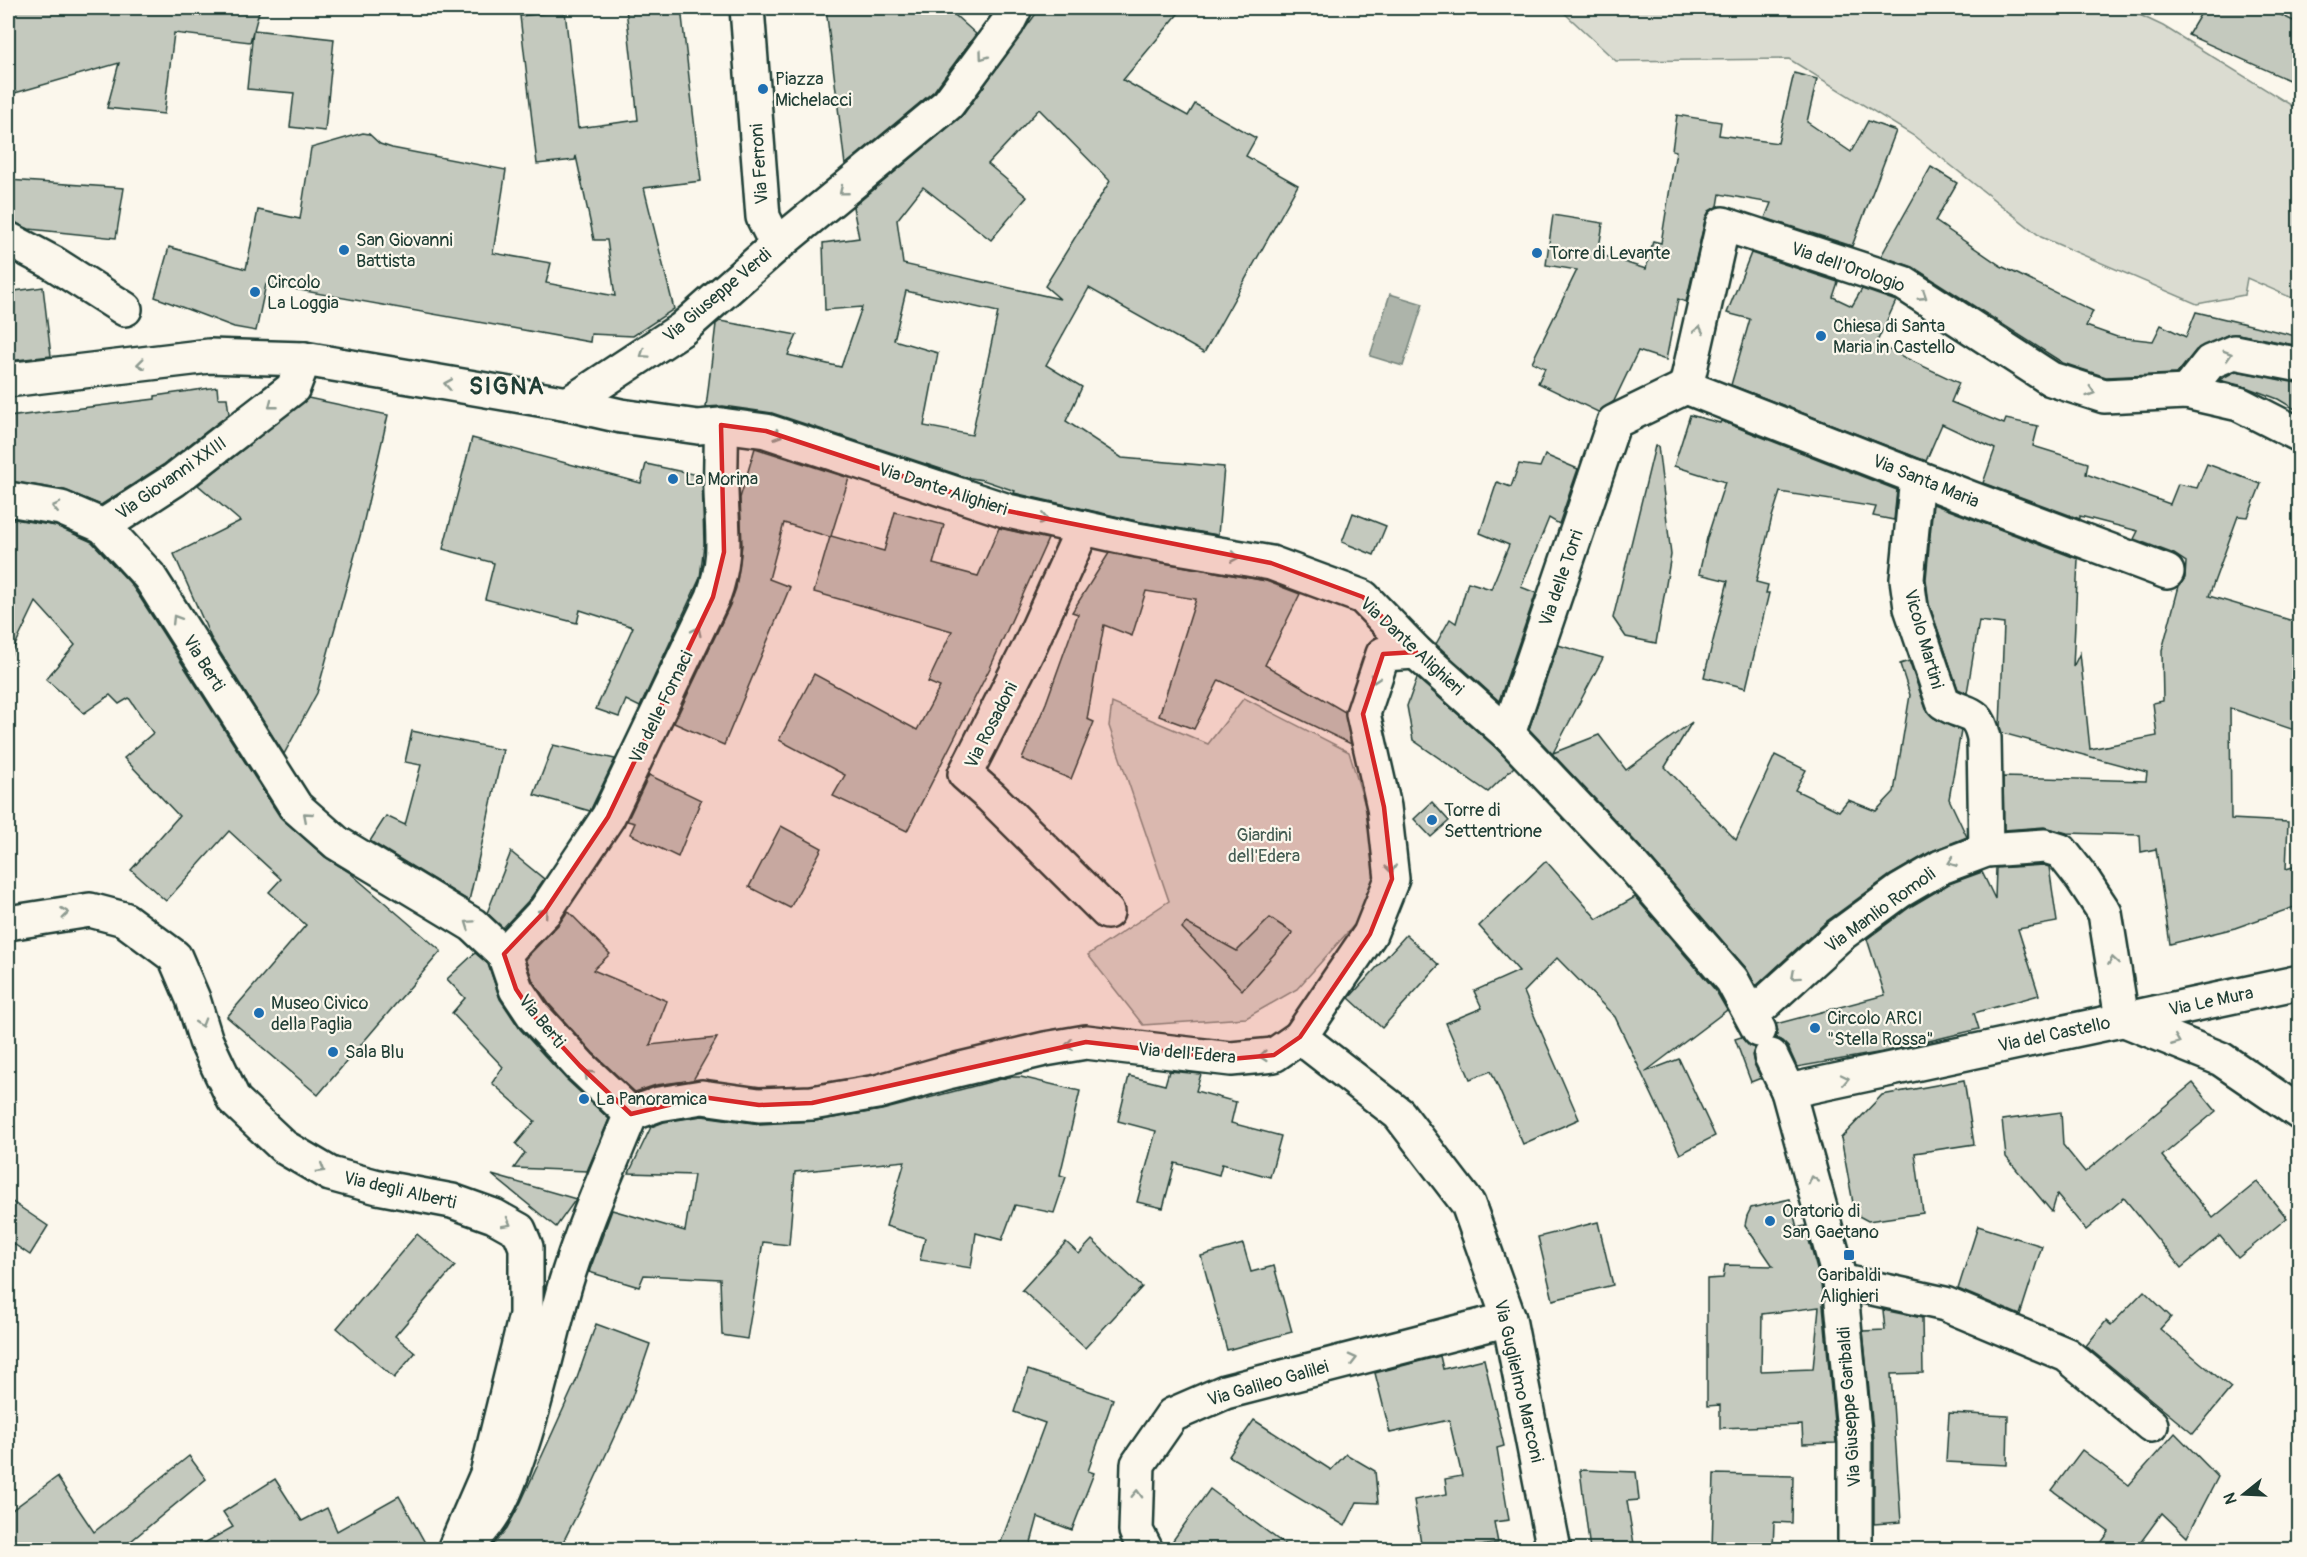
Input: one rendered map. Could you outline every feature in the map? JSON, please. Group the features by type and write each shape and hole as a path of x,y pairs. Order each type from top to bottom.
{"street":[{"name":"Via Ferroni","path":"747,8 762,217 777,245"},
{"name":"Via Giuseppe Verdi","path":"568,404 682,329 777,245 948,104 1007,24 1015,8"},
{"name":"Via dell'Orologio","path":"1686,387 1723,224 1903,283 2051,379 2104,396 2186,392"},
{"path":"8,239 53,263 125,309"},
{"path":"2300,365 2234,352 2210,362 2186,392 2239,404 2300,435"},
{"path":"8,381 199,357 304,359 568,404"},
{"name":"Via Giovanni XXIII","path":"8,499 62,508 104,526 174,480 293,388 304,359"},
{"name":"Via delle Torri","path":"1508,734 1614,422 1686,387"},
{"name":"Via Santa Maria","path":"1686,387 2167,572"},
{"name":"Via Dante Alighieri","path":"568,404 632,418 698,427 721,425 766,431 1008,511 1137,540 1271,563 1363,597 1416,652 1508,734 1633,866 1732,980 1788,1091"},
{"name":"Via delle Fornaci","path":"504,954 545,911 608,818 713,597 722,574 724,552 720,488 721,425"},
{"name":"Vicolo Martini","path":"1917,477 1907,579 1911,608 1943,702 1950,707 1973,715 1980,723 1984,738 1986,850"},
{"name":"Via Berti","path":"104,526 149,576 296,807 337,843 473,925 504,954 516,989 534,1016 580,1066 631,1114"},
{"name":"Via Rosadoni","path":"1083,528 1028,650 965,774 1107,912"},
{"name":"Via dell'Edera","path":"631,1114 659,1104 702,1097 759,1105 812,1103 877,1092 1045,1049 1086,1042 1231,1059 1274,1055 1300,1037 1370,933 1392,879 1384,807 1363,714 1383,654 1416,652"},
{"name":"Via Manlio Romoli","path":"1761,1034 1840,935 1900,891 1941,867 1986,850 2045,846 2061,851 2105,914 2122,1019"},
{"name":"Via degli Alberti","path":"8,923 90,910 124,919 175,957 194,999 206,1041 234,1100 284,1147 330,1174 378,1187 452,1201 494,1216 519,1230 526,1247 526,1314 487,1474 456,1546"},
{"name":"Via Le Mura","path":"2122,1019 2300,982"},
{"name":"Via del Castello","path":"1788,1091 2122,1019 2221,1059 2300,1113"},
{"name":"Via Guglielmo Marconi","path":"1300,1037 1399,1114 1468,1204 1509,1319 1554,1550"},
{"name":"Via Giuseppe Garibaldi","path":"1788,1091 1840,1281 1855,1442 1856,1550"},
{"path":"456,1546 473,1539 489,1524 510,1482 532,1412 565,1285 585,1226 631,1114"},
{"path":"1840,1281 1945,1304 2067,1355 2151,1425"},
{"name":"Via Galileo Galilei","path":"1146,1550 1136,1531 1138,1464 1172,1416 1225,1392 1509,1319"}],"highlighted area":[{"path":"721,425 766,431 1008,511 1271,563 1363,597 1416,652 1383,654 1363,714 1384,807 1392,879 1370,934 1300,1037 1274,1055 1231,1059 1086,1042 812,1103 759,1105 702,1097 631,1114 580,1066 534,1016 516,989 504,954 545,911 608,817 713,597 724,552"}],"green space":[{"path":"1559,8 2125,8 2163,26 2299,110 2299,301 2247,278 2244,295 2197,304 2041,237 1914,136 1789,59 1616,61"},
{"name":"Giardini dell'Edera","path":"1244,698 1349,752 1380,868 1355,924 1297,989 1246,1018 1143,1025 1088,955 1169,901 1109,726 1112,703 1208,744"}],"shaded area":[{"path":"1390,294 1423,304 1403,366 1370,356"}],"building":[{"path":"8,8 260,8 254,30 334,39 325,131 290,127 294,93 247,89 253,31 250,42 174,33 164,114 107,108 119,63 8,95"},
{"path":"626,8 681,8 701,181 644,188 674,309 633,336 591,334 590,342 266,284 256,331 234,327 155,297 169,247 246,269 258,210 300,219 311,148 363,133 369,134 380,144 392,148 506,170 493,253 551,263 546,283 615,296 607,240 594,240 576,156 575,160 537,164 520,16 565,11 578,128 638,120"},
{"path":"826,8 947,8 976,34 934,91 845,165"},
{"path":"1040,8 1183,8 1123,80 1188,116 1195,104 1256,138 1246,156 1298,185 1204,353 1089,288 1046,365 1082,387 1066,421 1122,458 1224,467 1218,535 1141,522 1014,493 1015,491 983,480 965,477 772,413 723,406 706,407 716,324 720,321 797,335 788,355 841,367 862,307 825,310 823,243 859,238 853,207 963,115","holes":["1039,109 1110,181 1045,286 1060,299 903,264 897,220 923,187 991,240 1027,197 988,164","906,291 998,312 972,435 924,426 938,353 894,340"]},
{"path":"2204,8 2266,8 2300,24 2300,85 2188,35"},
{"path":"1794,73 1817,79 1807,122 1851,152 1868,121 1896,131 1852,246 1765,218 1771,203 1720,194 1718,206 1709,211 1705,220 1686,302 1678,299 1666,360 1638,351 1614,401 1598,412 1538,383 1545,368 1532,362 1577,270 1546,265 1553,215 1603,223 1598,254 1646,269 1653,241 1661,243 1676,151 1672,150 1677,115 1721,122 1719,135 1778,143"},
{"path":"1931,167 1957,183 1935,221 2001,266 2093,311 2086,326 2117,337 2153,341 2161,325 2186,337 2196,312 2300,337 2300,346 2238,334 2227,335 2196,350 2177,374 2106,377 2063,363 1913,267 1881,256"},
{"path":"8,180 124,188 116,238 29,229 8,220"},
{"path":"1751,253 1838,282 1833,297 1852,306 1862,289 1896,301 1876,344 1959,383 1951,402 2004,424 2006,419 2038,426 2033,446 2088,463 2086,474 2170,504 2178,484 2197,488 2207,464 2261,484 2248,517 2238,516 2209,596 2300,623 2300,732 2230,708 2231,819 2288,822 2286,869 2300,865 2300,905 2235,928 2170,944 2156,849 2141,852 2140,835 2067,833 2044,827 2004,830 2003,777 2146,781 2147,772 2002,733 2000,727 2004,624 1979,621 1967,693 1958,689 1929,604 1926,579 1933,504 2078,559 2073,667 2080,653 2090,749 2157,736 2153,703 2163,701 2162,650 2179,586 2185,578 2186,562 2174,554 2134,539 2138,531 2080,516 2080,519 1983,483 1995,449 1942,424 1926,461 1731,385 1750,319 1727,313"},
{"path":"43,287 51,356 8,361 8,292"},
{"path":"2236,371 2300,383 2300,412 2278,399 2219,380"},
{"path":"217,387 218,398 227,398 229,414 163,465 101,505 64,490 8,481 8,417 155,399 155,396"},
{"path":"308,398 388,415 362,529 317,693 284,754 211,638 174,554 240,521 198,485"},
{"path":"1690,415 1720,423 1721,421 1897,490 1894,520 1873,516 1876,507 1780,492 1756,582 1768,585 1766,593 1769,593 1746,688 1704,677 1728,581 1699,574 1707,538 1725,482 1674,466"},
{"path":"472,438 641,483 646,464 702,476 704,544 700,578 640,707 626,700 619,717 596,709 633,627 580,610 577,623 485,599 494,563 443,549"},
{"path":"1655,446 1658,446 1671,555 1656,643 1626,637 1613,618"},
{"path":"755,448 849,478 831,536 884,551 895,512 944,525 933,564 978,576 999,528 1048,539 990,668 907,831 833,796 845,775 779,740 814,674 917,730 940,687 928,682 952,631 814,592 830,537 784,523 769,579 790,587 724,745 674,723 736,588 742,545 740,498"},
{"path":"1545,455 1578,469 1559,524 1549,518 1521,587 1536,593 1499,701 1436,644 1450,619 1456,623 1468,582 1491,589 1509,545 1480,533 1497,482 1511,487 1519,464 1540,467"},
{"path":"1353,513 1386,526 1374,555 1342,542"},
{"path":"8,518 56,526 92,542 130,583 141,599 280,817 325,857 349,872 441,951 318,1095 227,1017 306,925 269,892 281,879 229,831 166,901 131,870 179,816 124,758 153,733 129,698 119,704 110,695 84,713 46,679 75,645 36,602 8,660"},
{"path":"1109,553 1266,581 1300,594 1265,665 1345,712 1351,744 1219,680 1194,729 1159,716 1196,599 1146,591 1132,636 1104,625 1087,719 1094,722 1071,779 1022,759 1046,703 1078,614 1072,612"},
{"path":"1558,645 1603,658 1553,753 1599,735 1626,770 1692,722 1665,767 1736,840 1775,755 1806,770 1795,790 1839,811 1848,800 1876,811 1894,792 1910,695 1900,664 1909,661 1926,709 1934,718 1961,731 1949,799 1967,837 1932,851 1889,876 1827,921 1756,986 1746,968 1647,854 1529,729"},
{"path":"1417,678 1495,747 1514,767 1488,792 1413,740 1407,706"},
{"path":"412,731 503,750 469,901 370,841 386,816 405,825 421,765 405,762"},
{"path":"553,745 615,759 590,811 534,795"},
{"path":"649,775 701,800 678,857 630,834 635,823 627,821"},
{"name":"Torre di Settentrione","path":"1432,802 1449,821 1431,837 1414,819"},
{"path":"781,826 822,848 790,908 749,887"},
{"path":"511,852 544,879 530,899 503,928 487,913"},
{"path":"1546,861 1597,919 1635,897 1716,991 1727,1010 1645,1072 1679,1059 1715,1136 1680,1154 1615,1017 1557,958 1524,992 1579,1119 1523,1144 1491,1071 1470,1079 1446,1023 1482,1008 1474,991 1519,971 1479,926"},
{"path":"2043,865 2049,867 2057,922 2018,929 2039,995 1974,1013 1979,1029 1883,1052 1797,1067 1788,1047 1776,1038 1778,1031 1776,1024 1885,995 1867,939 1910,907 1949,884 1982,872 1995,899 1996,868"},
{"path":"568,911 610,954 593,970 667,1001 650,1045 717,1038 693,1080 656,1085 635,1092 593,1053 549,1004 533,981 525,959 559,924"},
{"path":"1270,918 1293,933 1242,990 1182,928 1186,923 1237,951"},
{"path":"1406,935 1439,965 1382,1028 1349,998"},
{"path":"475,953 488,964 500,999 520,1029 566,1079 609,1119 587,1171 514,1168 525,1153 516,1144 535,1121 492,1083 503,1067 452,1013 465,998 447,979"},
{"path":"1741,1037 1749,1046 1755,1048 1752,1055 1761,1078 1751,1082 1735,1039"},
{"path":"1169,1071 1201,1074 1196,1091 1236,1102 1231,1123 1281,1136 1270,1177 1222,1164 1219,1175 1175,1163 1163,1208 1137,1202 1156,1131 1118,1121 1129,1076 1165,1085"},
{"path":"1009,1077 1021,1077 1080,1091 1060,1175 1066,1177 1054,1213 1015,1205 1002,1240 976,1233 971,1268 920,1260 925,1238 886,1226 905,1161 795,1172 789,1245 763,1242 747,1339 722,1335 720,1279 644,1275 639,1287 589,1272 612,1210 685,1231 694,1175 629,1173 651,1127 664,1122 702,1116 760,1124 815,1121 882,1110"},
{"path":"1964,1080 1974,1144 1915,1153 1923,1213 1868,1221 1855,1214 1841,1138 1882,1095"},
{"path":"2193,1083 2216,1111 2162,1156 2213,1218 2257,1182 2287,1218 2238,1258 2220,1236 2181,1268 2124,1198 2086,1230 2057,1195 2052,1212 2006,1157 2002,1120 2061,1112 2063,1145 2085,1172"},
{"path":"492,1175 576,1199 556,1227"},
{"path":"8,1199 48,1226 30,1255 8,1240"},
{"path":"1790,1199 1797,1228 1805,1226 1821,1284 1836,1443 1803,1444 1802,1425 1720,1428 1720,1405 1707,1406 1707,1279 1723,1278 1725,1265 1773,1266 1745,1225 1751,1208","holes":["1819,1307 1813,1369 1761,1371 1762,1314"]},
{"path":"1598,1222 1613,1285 1553,1300 1538,1237"},
{"path":"1978,1226 2042,1246 2020,1315 1958,1289"},
{"path":"417,1234 455,1266 395,1336 415,1353 394,1378 337,1328"},
{"path":"1092,1240 1142,1287 1085,1348 1022,1290 1066,1242 1079,1254"},
{"path":"1243,1244 1251,1272 1274,1266 1292,1332 1227,1350 1201,1256"},
{"path":"2144,1291 2171,1317 2160,1329 2231,1388 2193,1434 2086,1346 2106,1321 2111,1325"},
{"path":"1883,1310 1922,1318 1923,1373 1891,1374 1901,1522 1874,1524 1874,1440 1863,1331 1885,1330"},
{"path":"596,1324 650,1344 631,1400 592,1485 559,1550 489,1550 507,1528 521,1502 576,1381"},
{"path":"1440,1356 1443,1369 1484,1359 1504,1446 1497,1448 1509,1520 1494,1522 1498,1543 1458,1550 1422,1550 1414,1500 1447,1494 1445,1479 1462,1476 1449,1420 1390,1433 1375,1373"},
{"path":"1028,1370 1113,1399 1088,1471 1094,1473 1072,1530 1038,1517 1029,1550 998,1550 1045,1423 1014,1412"},
{"path":"1949,1413 2008,1416 2007,1465 1946,1462"},
{"path":"1254,1420 1331,1470 1346,1454 1375,1471 1378,1503 1357,1502 1345,1526 1229,1456"},
{"path":"2175,1433 2218,1477 2187,1537 2162,1513 2135,1550 2096,1550 2109,1532 2052,1490 2082,1450 2129,1485"},
{"path":"189,1456 206,1479 120,1550 8,1550 8,1513 57,1477 94,1532"},
{"path":"1580,1470 1636,1472 1639,1500 1627,1501 1635,1550 1590,1550"},
{"path":"1714,1474 1793,1476 1792,1523 1774,1522 1773,1550 1712,1550"},
{"path":"275,1479 302,1521 327,1508 337,1531 399,1496 429,1550 192,1550 233,1527 223,1512"},
{"path":"1210,1489 1292,1550 1166,1550"}],"place":[{"name":"Piazza Michelacci","path":"763,89"},
{"name":"San Giovanni Battista","path":"344,250"},
{"name":"Torre di Levante","path":"1537,253"},
{"name":"Circolo La Loggia","path":"255,292"},
{"name":"Chiesa di Santa Maria in Castello","path":"1821,336"},
{"name":"La Morina","path":"673,479"},
{"name":"Torre di Settentrione","path":"1432,820"},
{"name":"Museo Civico della Paglia","path":"259,1013"},
{"name":"Circolo ARCI \"Stella Rossa\"","path":"1815,1028"},
{"name":"Sala Blu","path":"333,1052"},
{"name":"La Panoramica","path":"584,1099"},
{"name":"Oratorio di San Gaetano","path":"1770,1221"},
{"name":"Garibaldi Alighieri","path":"1849,1255"}],"district":[{"name":"SIGNA","path":"507,386"}]}
